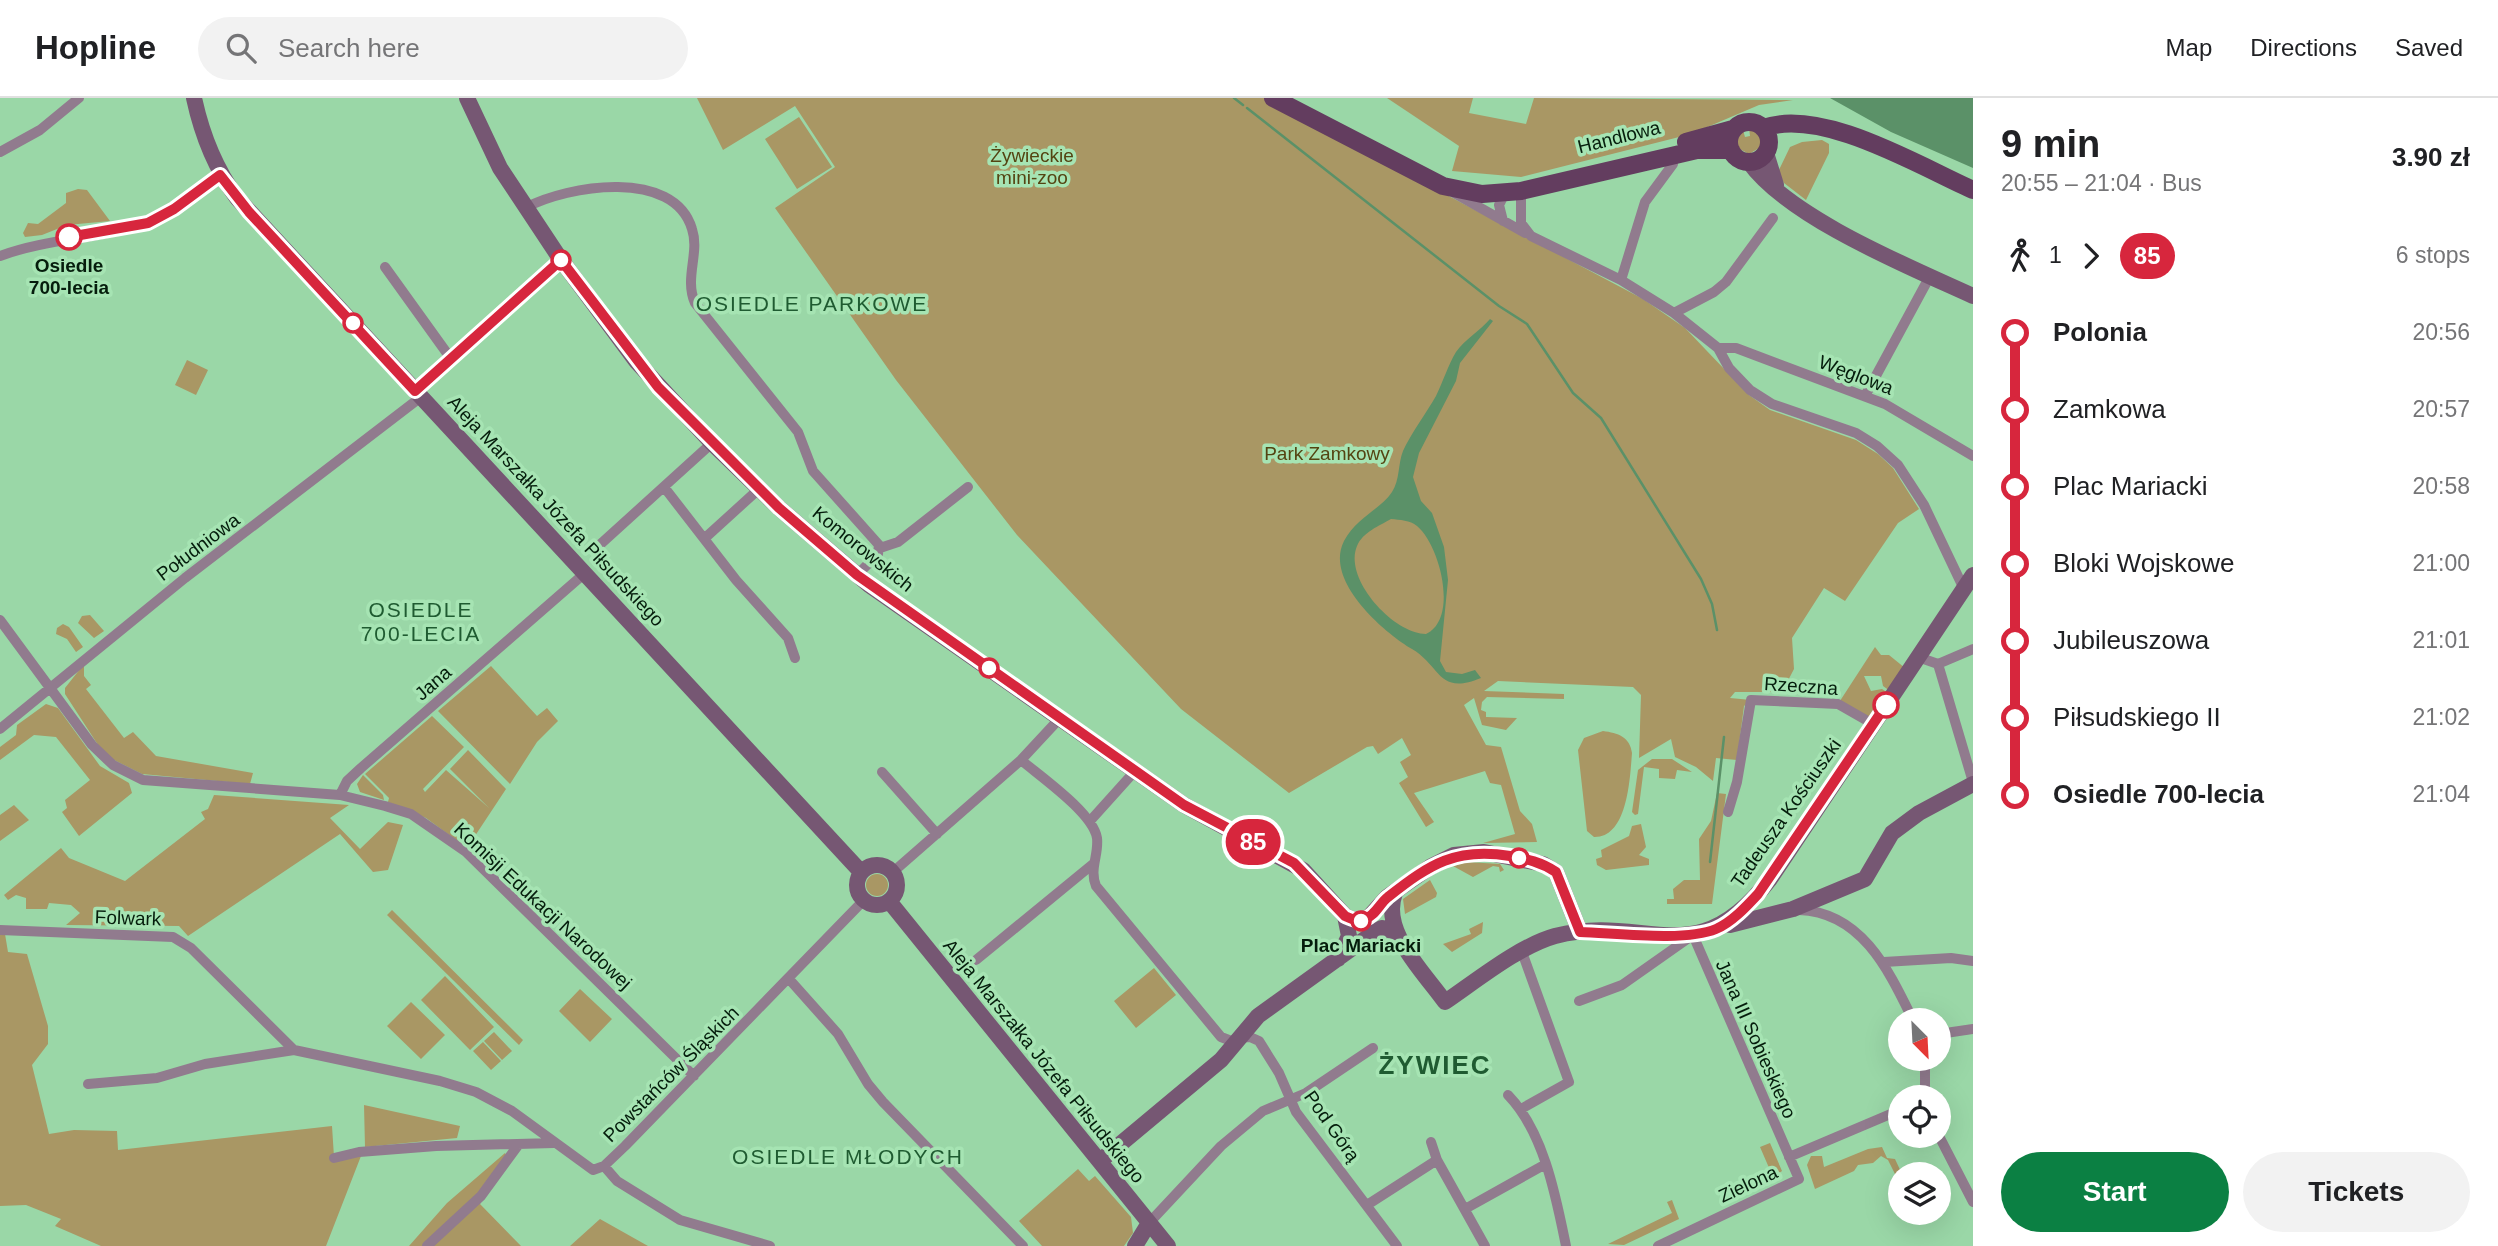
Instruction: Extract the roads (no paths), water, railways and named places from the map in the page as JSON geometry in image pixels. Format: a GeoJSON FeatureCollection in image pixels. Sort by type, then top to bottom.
{"type":"FeatureCollection","features":[{"type":"Feature","properties":{"kind":"main road"},"geometry":{"type":"LineString","coordinates":[[1273,98],[1443,186],[1482,194],[1513,189]]}},
{"type":"Feature","properties":{"kind":"main road"},"geometry":{"type":"LineString","coordinates":[[1297,98],[1448,176],[1513,189]]}},
{"type":"Feature","properties":{"kind":"main road"},"geometry":{"type":"LineString","coordinates":[[1766,141],[1751,122],[1734,129],[1729,139],[1731,150],[1738,159],[1749,162],[1766,141],[1804,125],[1844,132],[1973,190]]}},
{"type":"Feature","properties":{"kind":"main road","name":"Handlowa"},"geometry":{"type":"LineString","coordinates":[[1513,189],[1734,129]]}},
{"type":"Feature","properties":{"kind":"main road","name":"Handlowa"},"geometry":{"type":"LineString","coordinates":[[1513,189],[1697,149],[1731,150]]}},
{"type":"Feature","properties":{"kind":"street"},"geometry":{"type":"LineString","coordinates":[[0,152],[40,130],[79,98]]}},
{"type":"Feature","properties":{"kind":"street","name":"Aleja Marszałka Józefa Piłsudskiego"},"geometry":{"type":"LineString","coordinates":[[194,98],[204,136],[220,175],[261,225],[861,872]]}},
{"type":"Feature","properties":{"kind":"street","name":"Komorowskich"},"geometry":{"type":"LineString","coordinates":[[467,98],[500,168],[525,208],[636,361],[712,443],[760,488],[857,575],[1184,805],[1294,863],[1345,916]]}},
{"type":"Feature","properties":{"kind":"street"},"geometry":{"type":"LineString","coordinates":[[1766,141],[1768,167],[1779,191]]}},
{"type":"Feature","properties":{"kind":"street"},"geometry":{"type":"LineString","coordinates":[[1749,162],[1779,191],[1846,236],[1973,296]]}},
{"type":"Feature","properties":{"kind":"street"},"geometry":{"type":"LineString","coordinates":[[1620,280],[1645,202],[1673,164]]}},
{"type":"Feature","properties":{"kind":"street"},"geometry":{"type":"LineString","coordinates":[[0,256],[21,248],[148,223],[174,209],[220,175]]}},
{"type":"Feature","properties":{"kind":"street"},"geometry":{"type":"LineString","coordinates":[[1443,186],[1531,236],[1620,280],[1674,313],[1717,348],[1726,364],[1760,397],[1796,414],[1856,433],[1898,465],[1924,506],[1964,589]]}},
{"type":"Feature","properties":{"kind":"street"},"geometry":{"type":"LineString","coordinates":[[525,208],[556,194],[640,188],[653,190],[676,201],[691,225],[694,237],[690,282],[695,303],[798,432],[813,471],[872,534],[880,548]]}},
{"type":"Feature","properties":{"kind":"street"},"geometry":{"type":"LineString","coordinates":[[1503,221],[1499,205],[1513,189]]}},
{"type":"Feature","properties":{"kind":"street"},"geometry":{"type":"LineString","coordinates":[[1513,189],[1521,223],[1531,236]]}},
{"type":"Feature","properties":{"kind":"street"},"geometry":{"type":"LineString","coordinates":[[1674,313],[1714,292],[1726,282],[1773,218]]}},
{"type":"Feature","properties":{"kind":"street","name":"Południowa"},"geometry":{"type":"LineString","coordinates":[[0,729],[52,689],[149,606],[418,394],[446,361],[561,260]]}},
{"type":"Feature","properties":{"kind":"street"},"geometry":{"type":"LineString","coordinates":[[384,267],[445,349],[449,356],[446,361]]}},
{"type":"Feature","properties":{"kind":"street"},"geometry":{"type":"LineString","coordinates":[[1865,396],[1930,276]]}},
{"type":"Feature","properties":{"kind":"street","name":"Węglowa"},"geometry":{"type":"LineString","coordinates":[[1717,348],[1736,348],[1865,396],[1910,417],[1973,456]]}},
{"type":"Feature","properties":{"kind":"street"},"geometry":{"type":"LineString","coordinates":[[594,550],[712,443]]}},
{"type":"Feature","properties":{"kind":"street"},"geometry":{"type":"LineString","coordinates":[[857,575],[880,548],[898,542],[968,487]]}},
{"type":"Feature","properties":{"kind":"street"},"geometry":{"type":"LineString","coordinates":[[664,488],[789,638],[795,658]]}},
{"type":"Feature","properties":{"kind":"street"},"geometry":{"type":"LineString","coordinates":[[705,538],[760,488]]}},
{"type":"Feature","properties":{"kind":"street","name":"Jana"},"geometry":{"type":"LineString","coordinates":[[340,795],[347,781],[585,573]]}},
{"type":"Feature","properties":{"kind":"street","name":"Tadeusza Kościuszki"},"geometry":{"type":"LineString","coordinates":[[1396,932],[1445,1002],[1522,952],[1554,936],[1580,932],[1693,935],[1717,928],[1746,906],[1770,879],[1973,575]]}},
{"type":"Feature","properties":{"kind":"street","name":"Komisji Edukacji Narodowej"},"geometry":{"type":"LineString","coordinates":[[0,620],[103,757],[143,780],[340,795],[411,814],[466,852],[694,1076]]}},
{"type":"Feature","properties":{"kind":"street"},"geometry":{"type":"LineString","coordinates":[[1918,657],[1938,664],[1973,649]]}},
{"type":"Feature","properties":{"kind":"street"},"geometry":{"type":"LineString","coordinates":[[1717,928],[1789,910],[1835,894],[1867,877],[1885,841],[1903,824],[1973,783],[1938,664]]}},
{"type":"Feature","properties":{"kind":"street","name":"Rzeczna"},"geometry":{"type":"LineString","coordinates":[[1728,812],[1737,782],[1751,700],[1838,704],[1873,724]]}},
{"type":"Feature","properties":{"kind":"street"},"geometry":{"type":"LineString","coordinates":[[893,872],[1021,760],[1061,717]]}},
{"type":"Feature","properties":{"kind":"street"},"geometry":{"type":"LineString","coordinates":[[1021,760],[1090,821],[1097,843],[1093,880],[1221,1037],[1236,1040]]}},
{"type":"Feature","properties":{"kind":"street"},"geometry":{"type":"LineString","coordinates":[[1090,821],[1135,771]]}},
{"type":"Feature","properties":{"kind":"street"},"geometry":{"type":"LineString","coordinates":[[882,772],[937,834]]}},
{"type":"Feature","properties":{"kind":"street"},"geometry":{"type":"LineString","coordinates":[[1345,916],[1354,920],[1368,918],[1422,872],[1465,852],[1484,852],[1526,859],[1556,872],[1580,932]]}},
{"type":"Feature","properties":{"kind":"street"},"geometry":{"type":"LineString","coordinates":[[976,960],[1093,864]]}},
{"type":"Feature","properties":{"kind":"street"},"geometry":{"type":"LineString","coordinates":[[873,865],[887,867],[893,872],[896,891],[888,901],[876,905],[864,900],[857,887],[861,872],[873,865]]}},
{"type":"Feature","properties":{"kind":"street"},"geometry":{"type":"LineString","coordinates":[[1770,879],[1766,890],[1772,905],[1789,910],[1814,910],[1836,919],[1871,946],[1884,962],[1907,1008]]}},
{"type":"Feature","properties":{"kind":"street"},"geometry":{"type":"LineString","coordinates":[[1395,893],[1390,910],[1396,932]]}},
{"type":"Feature","properties":{"kind":"street"},"geometry":{"type":"LineString","coordinates":[[1835,894],[1830,904],[1836,919]]}},
{"type":"Feature","properties":{"kind":"street","name":"Powstańców Śląskich"},"geometry":{"type":"LineString","coordinates":[[770,1246],[680,1220],[617,1181],[604,1166],[864,900]]}},
{"type":"Feature","properties":{"kind":"street","name":"Aleja Marszałka Józefa Piłsudskiego"},"geometry":{"type":"LineString","coordinates":[[888,901],[1168,1246]]}},
{"type":"Feature","properties":{"kind":"street"},"geometry":{"type":"LineString","coordinates":[[1338,959],[1349,936],[1345,916]]}},
{"type":"Feature","properties":{"kind":"street"},"geometry":{"type":"LineString","coordinates":[[1100,1161],[1221,1060],[1258,1016],[1376,931],[1382,928],[1396,932]]}},
{"type":"Feature","properties":{"kind":"street","name":"Folwark"},"geometry":{"type":"LineString","coordinates":[[0,930],[173,937],[191,948],[295,1050]]}},
{"type":"Feature","properties":{"kind":"street"},"geometry":{"type":"LineString","coordinates":[[1579,1001],[1622,985],[1693,935]]}},
{"type":"Feature","properties":{"kind":"street","name":"Jana III Sobieskiego"},"geometry":{"type":"LineString","coordinates":[[1693,935],[1701,959],[1789,1157]]}},
{"type":"Feature","properties":{"kind":"street"},"geometry":{"type":"LineString","coordinates":[[1521,1109],[1569,1082],[1522,952]]}},
{"type":"Feature","properties":{"kind":"street"},"geometry":{"type":"LineString","coordinates":[[1884,962],[1951,958],[1973,961]]}},
{"type":"Feature","properties":{"kind":"street"},"geometry":{"type":"LineString","coordinates":[[789,979],[838,1034],[883,1102],[1023,1246]]}},
{"type":"Feature","properties":{"kind":"street"},"geometry":{"type":"LineString","coordinates":[[1951,1032],[1973,1029]]}},
{"type":"Feature","properties":{"kind":"street","name":"Pod Górą"},"geometry":{"type":"LineString","coordinates":[[1236,1040],[1250,1037],[1259,1041],[1296,1112],[1367,1205],[1391,1244]]}},
{"type":"Feature","properties":{"kind":"street"},"geometry":{"type":"LineString","coordinates":[[1135,1246],[1149,1223],[1237,1131],[1272,1105],[1306,1093],[1373,1048]]}},
{"type":"Feature","properties":{"kind":"street"},"geometry":{"type":"LineString","coordinates":[[88,1084],[157,1078],[205,1064],[295,1050],[440,1081],[476,1092],[512,1111],[587,1168],[593,1170],[604,1166]]}},
{"type":"Feature","properties":{"kind":"street"},"geometry":{"type":"LineString","coordinates":[[1508,1095],[1521,1109],[1544,1165],[1566,1246]]}},
{"type":"Feature","properties":{"kind":"street","name":"Zielona"},"geometry":{"type":"LineString","coordinates":[[1658,1246],[1798,1179],[1789,1157],[1888,1115]]}},
{"type":"Feature","properties":{"kind":"street"},"geometry":{"type":"LineString","coordinates":[[1431,1142],[1437,1160],[1485,1246]]}},
{"type":"Feature","properties":{"kind":"street"},"geometry":{"type":"LineString","coordinates":[[334,1158],[377,1150],[486,1143],[554,1143]]}},
{"type":"Feature","properties":{"kind":"street"},"geometry":{"type":"LineString","coordinates":[[427,1246],[481,1196],[519,1144]]}},
{"type":"Feature","properties":{"kind":"street"},"geometry":{"type":"LineString","coordinates":[[1944,1148],[1973,1202]]}},
{"type":"Feature","properties":{"kind":"street"},"geometry":{"type":"LineString","coordinates":[[1367,1205],[1437,1160]]}},
{"type":"Feature","properties":{"kind":"street"},"geometry":{"type":"LineString","coordinates":[[1465,1209],[1544,1165]]}},
{"type":"Feature","properties":{"kind":"waterway"},"geometry":{"type":"LineString","coordinates":[[1234,98],[1243,105]]}},
{"type":"Feature","properties":{"kind":"waterway"},"geometry":{"type":"LineString","coordinates":[[1247,108],[1499,306],[1527,324],[1573,393],[1601,418],[1701,579],[1712,604],[1717,630]]}},
{"type":"Feature","properties":{"kind":"waterway"},"geometry":{"type":"LineString","coordinates":[[1710,862],[1724,737]]}},
{"type":"Feature","properties":{"kind":"place","name":"Osiedle 700-lecia"},"geometry":{"type":"Point","coordinates":[69,237]}},
{"type":"Feature","properties":{"kind":"place","name":"Plac Mariacki"},"geometry":{"type":"Point","coordinates":[1361,921]}},
{"type":"Feature","properties":{"kind":"district","name":"OSIEDLE PARKOWE"},"geometry":{"type":"Point","coordinates":[812,303]}},
{"type":"Feature","properties":{"kind":"district","name":"OSIEDLE 700-LECIA"},"geometry":{"type":"Point","coordinates":[421,621]}},
{"type":"Feature","properties":{"kind":"district","name":"ŻYWIEC"},"geometry":{"type":"Point","coordinates":[1435,1065]}},
{"type":"Feature","properties":{"kind":"district","name":"OSIEDLE MŁODYCH"},"geometry":{"type":"Point","coordinates":[848,1156]}},
{"type":"Feature","properties":{"kind":"park label","name":"Żywieckie mini-zoo"},"geometry":{"type":"Point","coordinates":[1032,166]}},
{"type":"Feature","properties":{"kind":"park label","name":"Park Zamkowy"},"geometry":{"type":"Point","coordinates":[1327,453]}}]}
